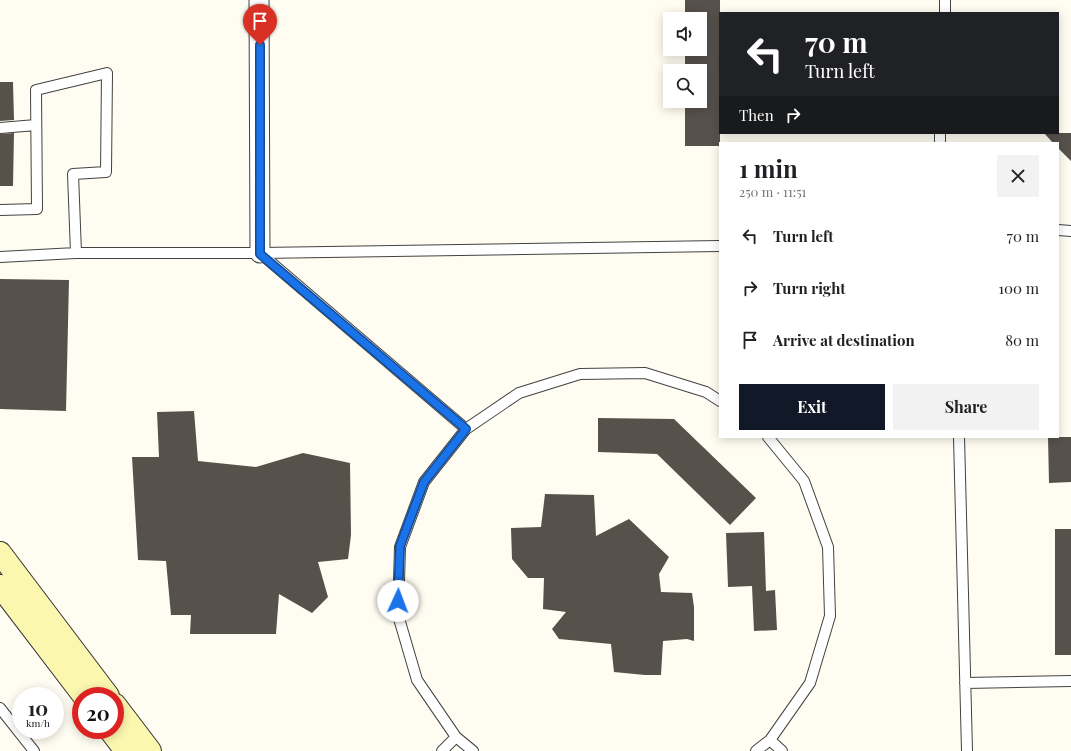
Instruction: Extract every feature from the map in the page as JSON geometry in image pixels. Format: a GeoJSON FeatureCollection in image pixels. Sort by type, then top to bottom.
{"type":"FeatureCollection","features":[{"type":"Feature","properties":{"kind":"main road"},"geometry":{"type":"LineString","coordinates":[[0,553],[101,687]]}},
{"type":"Feature","properties":{"kind":"main road"},"geometry":{"type":"LineString","coordinates":[[0,586],[77,687]]}},
{"type":"Feature","properties":{"kind":"main road"},"geometry":{"type":"LineString","coordinates":[[124,717],[150,751]]}},
{"type":"Feature","properties":{"kind":"main road"},"geometry":{"type":"LineString","coordinates":[[117,739],[126,751]]}},
{"type":"Feature","properties":{"kind":"street"},"geometry":{"type":"LineString","coordinates":[[259,0],[260,254]]}},
{"type":"Feature","properties":{"kind":"lane"},"geometry":{"type":"LineString","coordinates":[[945,0],[945,12]]}},
{"type":"Feature","properties":{"kind":"lane"},"geometry":{"type":"LineString","coordinates":[[0,210],[37,209],[36,90],[107,73],[106,172],[73,174],[76,253]]}},
{"type":"Feature","properties":{"kind":"lane"},"geometry":{"type":"LineString","coordinates":[[0,128],[36,125]]}},
{"type":"Feature","properties":{"kind":"lane"},"geometry":{"type":"LineString","coordinates":[[1059,230],[1071,230]]}},
{"type":"Feature","properties":{"kind":"lane"},"geometry":{"type":"LineString","coordinates":[[0,257],[76,253],[260,254],[719,246]]}},
{"type":"Feature","properties":{"kind":"lane"},"geometry":{"type":"LineString","coordinates":[[260,254],[466,429]]}},
{"type":"Feature","properties":{"kind":"lane"},"geometry":{"type":"LineString","coordinates":[[473,751],[456,737],[417,680],[398,615],[400,546],[424,482],[466,429],[519,393],[580,374],[645,373],[706,392],[719,400]]}},
{"type":"Feature","properties":{"kind":"lane"},"geometry":{"type":"LineString","coordinates":[[756,751],[770,740],[810,683],[830,616],[828,546],[804,481],[769,438]]}},
{"type":"Feature","properties":{"kind":"lane"},"geometry":{"type":"LineString","coordinates":[[959,438],[967,751]]}},
{"type":"Feature","properties":{"kind":"lane"},"geometry":{"type":"LineString","coordinates":[[965,683],[1071,681]]}},
{"type":"Feature","properties":{"kind":"lane"},"geometry":{"type":"LineString","coordinates":[[0,708],[34,751]]}},
{"type":"Feature","properties":{"kind":"lane"},"geometry":{"type":"LineString","coordinates":[[442,751],[456,737]]}},
{"type":"Feature","properties":{"kind":"lane"},"geometry":{"type":"LineString","coordinates":[[770,740],[782,751]]}},
{"type":"Feature","properties":{"kind":"building"},"geometry":{"type":"Polygon","coordinates":[[[685,0],[720,0],[719,146],[685,146],[685,108],[707,108],[707,64],[685,64],[685,56],[707,56],[707,12],[685,12],[685,0]]]}},
{"type":"Feature","properties":{"kind":"building"},"geometry":{"type":"Polygon","coordinates":[[[0,82],[13,82],[14,120],[0,121],[0,82]]]}},
{"type":"Feature","properties":{"kind":"building"},"geometry":{"type":"Polygon","coordinates":[[[14,133],[13,186],[0,186],[0,134],[14,133]]]}},
{"type":"Feature","properties":{"kind":"building"},"geometry":{"type":"Polygon","coordinates":[[[1071,133],[1071,161],[1059,149],[1059,142],[1052,142],[1045,134],[1071,133]]]}},
{"type":"Feature","properties":{"kind":"building"},"geometry":{"type":"Polygon","coordinates":[[[0,279],[69,280],[66,411],[0,409],[0,279]]]}},
{"type":"Feature","properties":{"kind":"building"},"geometry":{"type":"Polygon","coordinates":[[[194,411],[198,461],[256,467],[303,453],[350,463],[351,535],[348,559],[318,562],[328,597],[312,613],[279,594],[276,634],[190,634],[191,615],[171,615],[166,561],[138,560],[132,457],[159,457],[157,412],[194,411]]]}},
{"type":"Feature","properties":{"kind":"building"},"geometry":{"type":"Polygon","coordinates":[[[598,418],[674,419],[756,498],[730,525],[657,454],[598,452],[598,418]]]}},
{"type":"Feature","properties":{"kind":"building"},"geometry":{"type":"Polygon","coordinates":[[[1071,437],[1071,482],[1049,483],[1048,438],[1071,437]]]}},
{"type":"Feature","properties":{"kind":"building"},"geometry":{"type":"Polygon","coordinates":[[[545,494],[594,495],[596,536],[629,519],[669,557],[659,574],[661,592],[692,593],[694,607],[694,641],[687,639],[663,641],[661,675],[614,672],[611,644],[559,639],[552,629],[566,612],[543,609],[544,578],[528,578],[512,559],[511,528],[541,527],[545,494]]]}},
{"type":"Feature","properties":{"kind":"building"},"geometry":{"type":"Polygon","coordinates":[[[1055,529],[1071,529],[1071,655],[1055,655],[1055,529]]]}},
{"type":"Feature","properties":{"kind":"building"},"geometry":{"type":"Polygon","coordinates":[[[764,532],[766,591],[775,590],[777,630],[754,631],[752,586],[728,587],[726,533],[764,532]]]}},
{"type":"Feature","properties":{"kind":"route"},"geometry":{"type":"LineString","coordinates":[[260,45],[260,254],[466,429],[424,482],[400,546],[398,601]]}}]}
